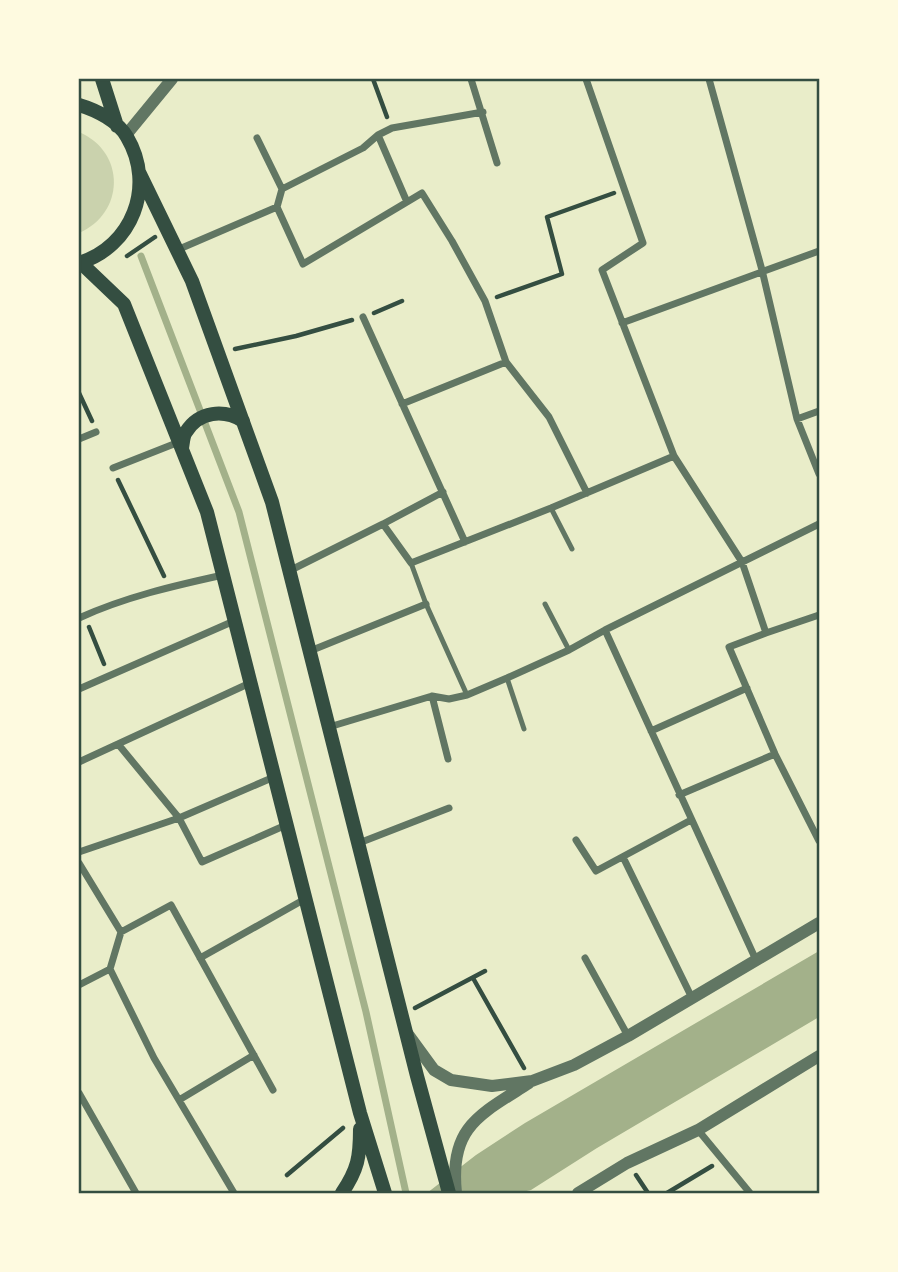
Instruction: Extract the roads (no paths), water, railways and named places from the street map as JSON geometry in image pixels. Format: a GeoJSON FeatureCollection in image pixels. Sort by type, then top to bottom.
{"type":"FeatureCollection","features":[{"type":"Feature","properties":{"kind":"main road"},"geometry":{"type":"LineString","coordinates":[[102,79],[139,172],[192,281],[271,502],[449,1193]]}},
{"type":"Feature","properties":{"kind":"main road"},"geometry":{"type":"LineString","coordinates":[[79,105],[94,110],[122,131]]}},
{"type":"Feature","properties":{"kind":"main road"},"geometry":{"type":"LineString","coordinates":[[139,172],[139,195],[133,218],[120,238],[102,253],[80,263],[124,304],[206,512],[360,1113],[385,1193]]}},
{"type":"Feature","properties":{"kind":"main road"},"geometry":{"type":"LineString","coordinates":[[180,445],[185,433],[195,422],[208,415],[222,412],[243,421]]}},
{"type":"Feature","properties":{"kind":"main road"},"geometry":{"type":"LineString","coordinates":[[342,1193],[360,1157],[360,1113]]}},
{"type":"Feature","properties":{"kind":"street"},"geometry":{"type":"LineString","coordinates":[[122,131],[172,79]]}},
{"type":"Feature","properties":{"kind":"street"},"geometry":{"type":"LineString","coordinates":[[471,79],[497,163]]}},
{"type":"Feature","properties":{"kind":"street"},"geometry":{"type":"LineString","coordinates":[[586,79],[643,243],[602,270],[674,456],[742,562],[766,633]]}},
{"type":"Feature","properties":{"kind":"street"},"geometry":{"type":"LineString","coordinates":[[709,79],[762,271],[797,419],[819,474]]}},
{"type":"Feature","properties":{"kind":"street"},"geometry":{"type":"LineString","coordinates":[[282,188],[363,148],[378,135],[392,128],[483,112]]}},
{"type":"Feature","properties":{"kind":"street"},"geometry":{"type":"LineString","coordinates":[[378,135],[407,202]]}},
{"type":"Feature","properties":{"kind":"street"},"geometry":{"type":"LineString","coordinates":[[257,138],[282,188],[277,207],[303,264],[422,193],[485,301],[506,362],[549,417],[587,493]]}},
{"type":"Feature","properties":{"kind":"street"},"geometry":{"type":"LineString","coordinates":[[177,250],[277,207]]}},
{"type":"Feature","properties":{"kind":"street"},"geometry":{"type":"LineString","coordinates":[[622,323],[819,251]]}},
{"type":"Feature","properties":{"kind":"street"},"geometry":{"type":"LineString","coordinates":[[363,317],[465,542]]}},
{"type":"Feature","properties":{"kind":"street"},"geometry":{"type":"LineString","coordinates":[[402,404],[506,362]]}},
{"type":"Feature","properties":{"kind":"street"},"geometry":{"type":"LineString","coordinates":[[797,419],[819,411]]}},
{"type":"Feature","properties":{"kind":"street"},"geometry":{"type":"LineString","coordinates":[[79,439],[96,432]]}},
{"type":"Feature","properties":{"kind":"street"},"geometry":{"type":"LineString","coordinates":[[113,468],[180,445]]}},
{"type":"Feature","properties":{"kind":"street"},"geometry":{"type":"LineString","coordinates":[[383,524],[411,563],[674,456]]}},
{"type":"Feature","properties":{"kind":"street"},"geometry":{"type":"LineString","coordinates":[[289,571],[443,492]]}},
{"type":"Feature","properties":{"kind":"street"},"geometry":{"type":"LineString","coordinates":[[328,727],[432,696],[449,699],[467,695],[569,650],[819,524]]}},
{"type":"Feature","properties":{"kind":"street"},"geometry":{"type":"LineString","coordinates":[[82,617],[114,603],[169,586],[223,575]]}},
{"type":"Feature","properties":{"kind":"street"},"geometry":{"type":"LineString","coordinates":[[310,651],[426,604]]}},
{"type":"Feature","properties":{"kind":"street"},"geometry":{"type":"LineString","coordinates":[[819,616],[729,647],[775,754],[819,841]]}},
{"type":"Feature","properties":{"kind":"street"},"geometry":{"type":"LineString","coordinates":[[79,689],[234,621]]}},
{"type":"Feature","properties":{"kind":"street"},"geometry":{"type":"LineString","coordinates":[[605,630],[756,960]]}},
{"type":"Feature","properties":{"kind":"street"},"geometry":{"type":"LineString","coordinates":[[79,762],[250,683]]}},
{"type":"Feature","properties":{"kind":"street"},"geometry":{"type":"LineString","coordinates":[[651,731],[747,688]]}},
{"type":"Feature","properties":{"kind":"street"},"geometry":{"type":"LineString","coordinates":[[432,696],[448,758]]}},
{"type":"Feature","properties":{"kind":"street"},"geometry":{"type":"LineString","coordinates":[[118,744],[179,818],[202,862],[286,825]]}},
{"type":"Feature","properties":{"kind":"street"},"geometry":{"type":"LineString","coordinates":[[680,795],[775,754]]}},
{"type":"Feature","properties":{"kind":"street"},"geometry":{"type":"LineString","coordinates":[[79,852],[179,818],[274,777]]}},
{"type":"Feature","properties":{"kind":"street"},"geometry":{"type":"LineString","coordinates":[[358,843],[449,808]]}},
{"type":"Feature","properties":{"kind":"street"},"geometry":{"type":"LineString","coordinates":[[576,839],[596,872],[691,820]]}},
{"type":"Feature","properties":{"kind":"street"},"geometry":{"type":"LineString","coordinates":[[623,857],[692,998]]}},
{"type":"Feature","properties":{"kind":"street"},"geometry":{"type":"LineString","coordinates":[[79,863],[121,932]]}},
{"type":"Feature","properties":{"kind":"street"},"geometry":{"type":"LineString","coordinates":[[200,958],[305,899]]}},
{"type":"Feature","properties":{"kind":"street"},"geometry":{"type":"LineString","coordinates":[[234,1193],[154,1058],[110,969],[121,932],[171,905],[274,1090]]}},
{"type":"Feature","properties":{"kind":"street"},"geometry":{"type":"LineString","coordinates":[[456,1193],[455,1152],[469,1125],[498,1102],[532,1081],[574,1065],[628,1036],[819,923]]}},
{"type":"Feature","properties":{"kind":"street"},"geometry":{"type":"LineString","coordinates":[[585,958],[628,1036]]}},
{"type":"Feature","properties":{"kind":"street"},"geometry":{"type":"LineString","coordinates":[[79,985],[110,969]]}},
{"type":"Feature","properties":{"kind":"street"},"geometry":{"type":"LineString","coordinates":[[406,1031],[434,1070],[451,1080],[492,1086],[532,1081]]}},
{"type":"Feature","properties":{"kind":"street"},"geometry":{"type":"LineString","coordinates":[[179,1100],[254,1055]]}},
{"type":"Feature","properties":{"kind":"street"},"geometry":{"type":"LineString","coordinates":[[578,1193],[627,1163],[698,1130],[819,1056]]}},
{"type":"Feature","properties":{"kind":"street"},"geometry":{"type":"LineString","coordinates":[[79,1093],[135,1193]]}},
{"type":"Feature","properties":{"kind":"street"},"geometry":{"type":"LineString","coordinates":[[698,1130],[750,1193]]}},
{"type":"Feature","properties":{"kind":"lane"},"geometry":{"type":"LineString","coordinates":[[551,508],[572,549]]}},
{"type":"Feature","properties":{"kind":"lane"},"geometry":{"type":"LineString","coordinates":[[411,563],[426,604],[467,695]]}},
{"type":"Feature","properties":{"kind":"lane"},"geometry":{"type":"LineString","coordinates":[[545,604],[569,650]]}},
{"type":"Feature","properties":{"kind":"lane"},"geometry":{"type":"LineString","coordinates":[[507,678],[524,729]]}},
{"type":"Feature","properties":{"kind":"waterway"},"geometry":{"type":"LineString","coordinates":[[141,256],[239,512],[366,1012],[406,1193]]}}]}
